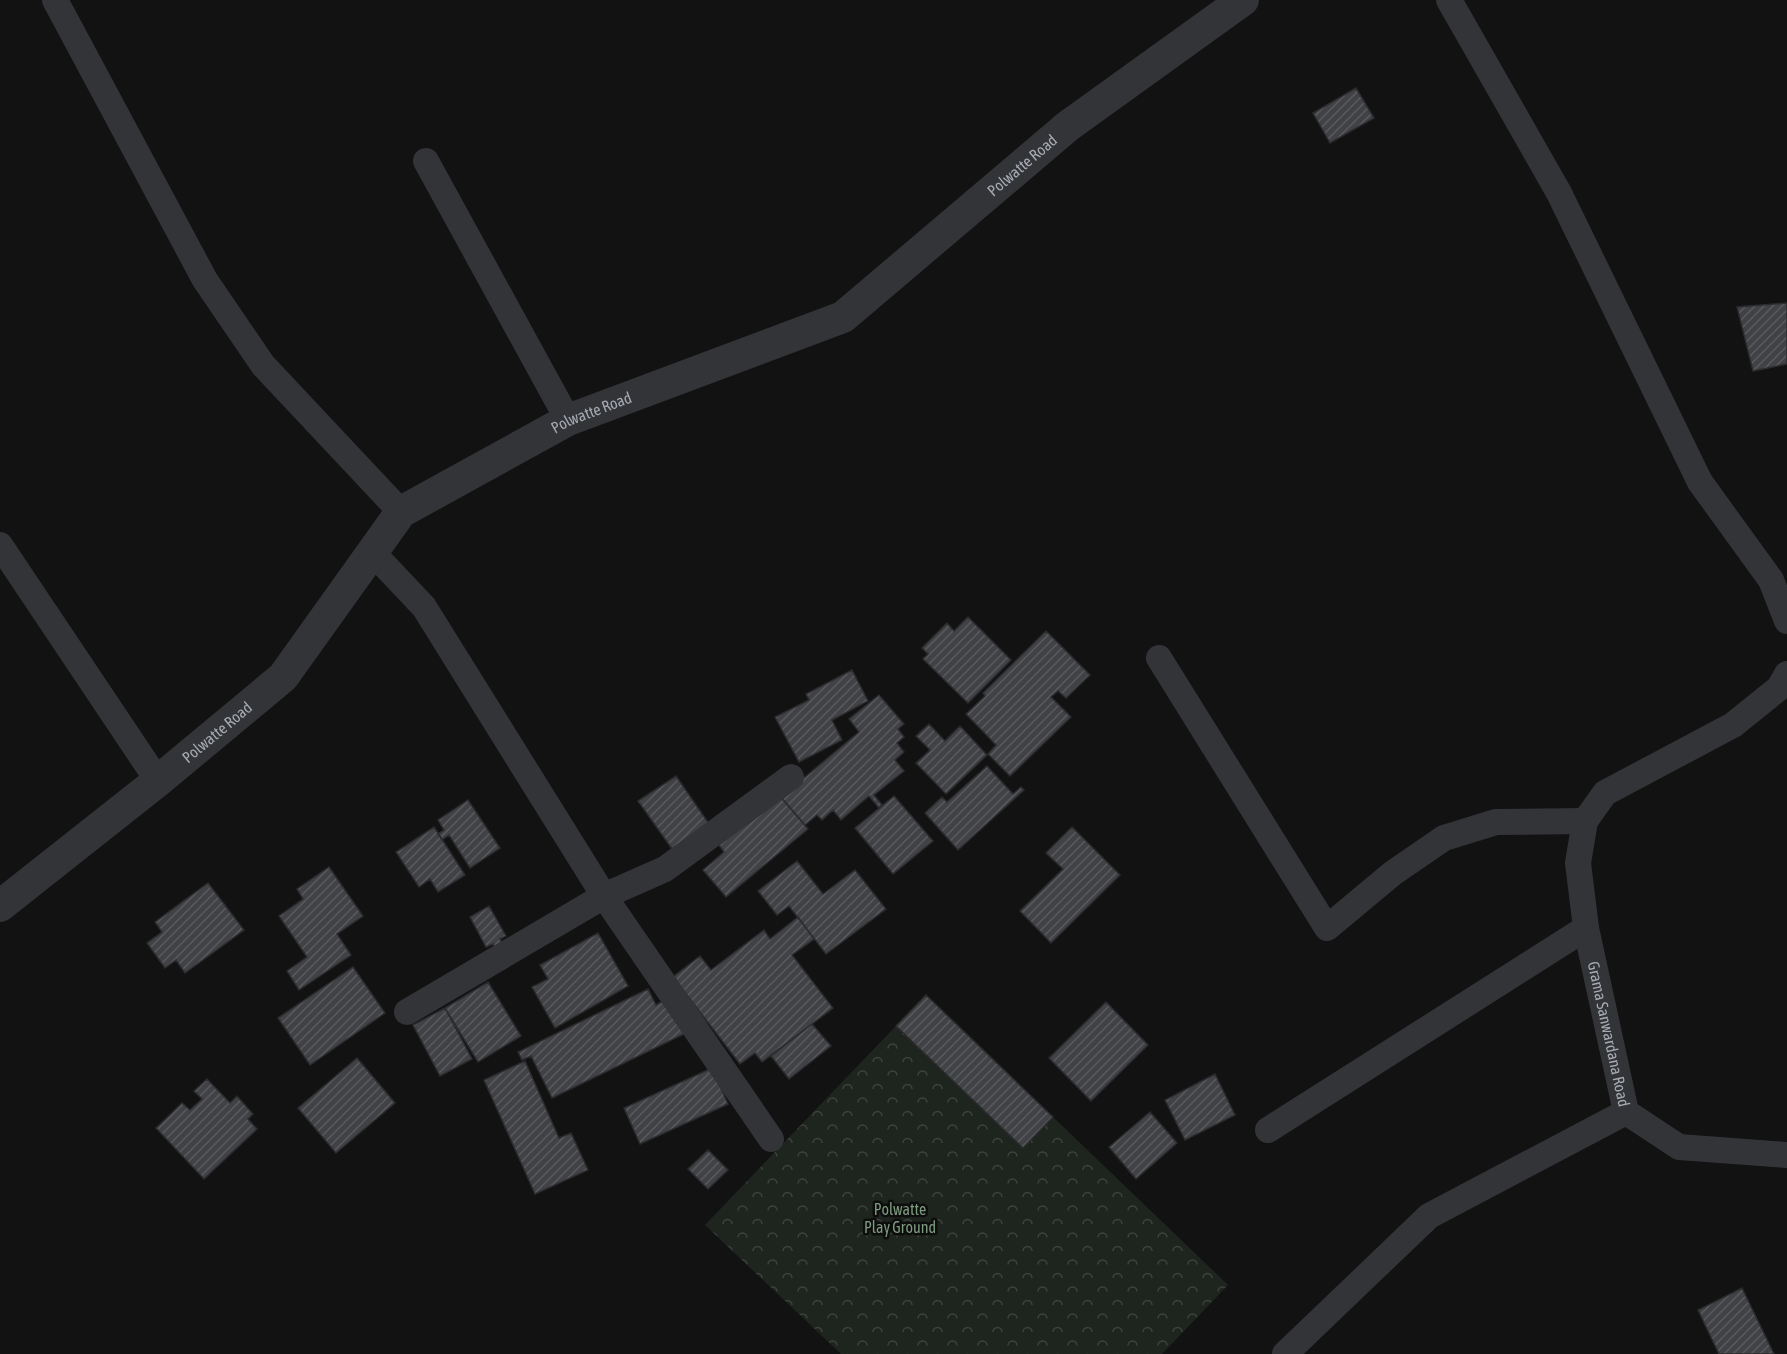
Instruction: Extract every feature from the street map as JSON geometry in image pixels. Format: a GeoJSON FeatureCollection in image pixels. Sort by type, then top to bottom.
{"type":"FeatureCollection","features":[{"type":"Feature","properties":{"kind":"street"},"geometry":{"type":"LineString","coordinates":[[55,0],[205,280],[263,365],[401,512]]}},
{"type":"Feature","properties":{"kind":"street","name":"Polwatte Road"},"geometry":{"type":"LineString","coordinates":[[0,906],[158,781],[283,677],[401,512],[568,420],[843,317],[1068,126],[1243,0]]}},
{"type":"Feature","properties":{"kind":"street"},"geometry":{"type":"LineString","coordinates":[[1449,0],[1559,193],[1700,482],[1771,580],[1787,621]]}},
{"type":"Feature","properties":{"kind":"street"},"geometry":{"type":"LineString","coordinates":[[426,161],[568,420]]}},
{"type":"Feature","properties":{"kind":"street"},"geometry":{"type":"LineString","coordinates":[[0,545],[158,781]]}},
{"type":"Feature","properties":{"kind":"street"},"geometry":{"type":"LineString","coordinates":[[373,553],[423,607],[604,896],[771,1139]]}},
{"type":"Feature","properties":{"kind":"street"},"geometry":{"type":"LineString","coordinates":[[1159,658],[1327,928],[1393,873],[1444,838],[1496,822],[1585,821],[1605,793],[1733,725],[1779,688],[1787,674]]}},
{"type":"Feature","properties":{"kind":"street"},"geometry":{"type":"LineString","coordinates":[[407,1012],[604,896],[664,869],[791,777]]}},
{"type":"Feature","properties":{"kind":"street","name":"Grama Sanwardana Road"},"geometry":{"type":"LineString","coordinates":[[1585,821],[1578,863],[1586,928],[1626,1112],[1679,1147],[1787,1155]]}},
{"type":"Feature","properties":{"kind":"street"},"geometry":{"type":"LineString","coordinates":[[1268,1130],[1586,928]]}},
{"type":"Feature","properties":{"kind":"street"},"geometry":{"type":"LineString","coordinates":[[1285,1354],[1429,1216],[1626,1112]]}},
{"type":"Feature","properties":{"kind":"green space","name":"Polwatte Play Ground"},"geometry":{"type":"Polygon","coordinates":[[[896,1026],[1023,1148],[1053,1117],[1228,1285],[1162,1354],[841,1354],[705,1225],[896,1026]]]}},
{"type":"Feature","properties":{"kind":"building"},"geometry":{"type":"Polygon","coordinates":[[[1356,88],[1374,118],[1330,143],[1313,113],[1356,88]]]}},
{"type":"Feature","properties":{"kind":"building"},"geometry":{"type":"Polygon","coordinates":[[[1787,303],[1787,364],[1753,371],[1737,307],[1787,303]]]}},
{"type":"Feature","properties":{"kind":"building"},"geometry":{"type":"Polygon","coordinates":[[[968,617],[1011,660],[968,703],[923,659],[928,654],[922,648],[947,623],[954,631],[968,617]]]}},
{"type":"Feature","properties":{"kind":"building"},"geometry":{"type":"Polygon","coordinates":[[[1046,631],[1090,675],[1066,698],[1058,691],[1051,697],[1071,717],[1010,776],[988,754],[996,745],[966,714],[985,696],[983,693],[1046,631]]]}},
{"type":"Feature","properties":{"kind":"building"},"geometry":{"type":"Polygon","coordinates":[[[852,670],[868,701],[832,720],[842,740],[799,762],[775,717],[809,700],[806,694],[852,670]]]}},
{"type":"Feature","properties":{"kind":"building"},"geometry":{"type":"Polygon","coordinates":[[[879,695],[904,724],[898,729],[904,737],[897,743],[904,752],[895,760],[904,771],[874,795],[882,805],[879,808],[869,796],[841,820],[833,810],[822,820],[817,815],[805,825],[781,797],[859,732],[849,719],[879,695]]]}},
{"type":"Feature","properties":{"kind":"building"},"geometry":{"type":"Polygon","coordinates":[[[929,724],[945,741],[960,726],[987,755],[946,794],[916,763],[930,750],[916,736],[929,724]]]}},
{"type":"Feature","properties":{"kind":"building"},"geometry":{"type":"Polygon","coordinates":[[[987,766],[1013,794],[1021,787],[1024,790],[958,850],[925,813],[942,797],[947,802],[987,766]]]}},
{"type":"Feature","properties":{"kind":"building"},"geometry":{"type":"Polygon","coordinates":[[[676,776],[714,831],[677,856],[638,801],[676,776]]]}},
{"type":"Feature","properties":{"kind":"building"},"geometry":{"type":"Polygon","coordinates":[[[779,795],[808,829],[726,897],[703,870],[724,852],[719,845],[779,795]]]}},
{"type":"Feature","properties":{"kind":"building"},"geometry":{"type":"Polygon","coordinates":[[[894,796],[933,841],[893,874],[855,828],[894,796]]]}},
{"type":"Feature","properties":{"kind":"building"},"geometry":{"type":"Polygon","coordinates":[[[468,800],[500,848],[470,868],[449,835],[442,840],[438,834],[444,830],[438,820],[468,800]]]}},
{"type":"Feature","properties":{"kind":"building"},"geometry":{"type":"Polygon","coordinates":[[[434,827],[465,875],[438,892],[430,879],[419,887],[396,852],[434,827]]]}},
{"type":"Feature","properties":{"kind":"building"},"geometry":{"type":"Polygon","coordinates":[[[1072,827],[1120,875],[1051,943],[1020,911],[1063,869],[1046,853],[1072,827]]]}},
{"type":"Feature","properties":{"kind":"building"},"geometry":{"type":"Polygon","coordinates":[[[797,861],[823,894],[855,870],[886,909],[826,954],[789,906],[777,915],[758,891],[797,861]]]}},
{"type":"Feature","properties":{"kind":"building"},"geometry":{"type":"Polygon","coordinates":[[[329,867],[363,916],[337,934],[351,955],[299,990],[287,971],[307,957],[279,916],[303,899],[297,889],[329,867]]]}},
{"type":"Feature","properties":{"kind":"building"},"geometry":{"type":"Polygon","coordinates":[[[208,883],[244,930],[185,973],[176,960],[165,968],[147,943],[162,932],[155,922],[208,883]]]}},
{"type":"Feature","properties":{"kind":"building"},"geometry":{"type":"Polygon","coordinates":[[[489,906],[506,936],[500,939],[504,946],[496,950],[493,944],[486,947],[470,917],[489,906]]]}},
{"type":"Feature","properties":{"kind":"building"},"geometry":{"type":"Polygon","coordinates":[[[798,917],[814,939],[792,955],[833,1008],[762,1062],[755,1053],[740,1064],[673,977],[700,956],[711,970],[764,930],[770,939],[798,917]]]}},
{"type":"Feature","properties":{"kind":"building"},"geometry":{"type":"Polygon","coordinates":[[[598,933],[628,986],[555,1028],[532,987],[548,979],[540,965],[598,933]]]}},
{"type":"Feature","properties":{"kind":"building"},"geometry":{"type":"Polygon","coordinates":[[[353,967],[385,1013],[310,1065],[278,1018],[353,967]]]}},
{"type":"Feature","properties":{"kind":"building"},"geometry":{"type":"Polygon","coordinates":[[[488,982],[521,1036],[478,1062],[445,1008],[488,982]]]}},
{"type":"Feature","properties":{"kind":"building"},"geometry":{"type":"Polygon","coordinates":[[[648,989],[656,1005],[667,999],[684,1034],[552,1098],[531,1056],[522,1060],[518,1052],[648,989]]]}},
{"type":"Feature","properties":{"kind":"building"},"geometry":{"type":"Polygon","coordinates":[[[926,995],[1053,1117],[1023,1148],[896,1026],[926,995]]]}},
{"type":"Feature","properties":{"kind":"building"},"geometry":{"type":"Polygon","coordinates":[[[1106,1002],[1148,1045],[1091,1101],[1049,1058],[1106,1002]]]}},
{"type":"Feature","properties":{"kind":"building"},"geometry":{"type":"Polygon","coordinates":[[[445,1008],[472,1059],[440,1076],[413,1025],[445,1008]]]}},
{"type":"Feature","properties":{"kind":"building"},"geometry":{"type":"Polygon","coordinates":[[[812,1024],[831,1046],[789,1079],[771,1056],[812,1024]]]}},
{"type":"Feature","properties":{"kind":"building"},"geometry":{"type":"Polygon","coordinates":[[[357,1058],[395,1103],[336,1153],[298,1108],[357,1058]]]}},
{"type":"Feature","properties":{"kind":"building"},"geometry":{"type":"Polygon","coordinates":[[[525,1061],[559,1138],[571,1133],[588,1170],[535,1194],[484,1080],[525,1061]]]}},
{"type":"Feature","properties":{"kind":"building"},"geometry":{"type":"Polygon","coordinates":[[[712,1068],[728,1104],[640,1144],[624,1108],[712,1068]]]}},
{"type":"Feature","properties":{"kind":"building"},"geometry":{"type":"Polygon","coordinates":[[[1215,1074],[1235,1115],[1185,1140],[1165,1100],[1215,1074]]]}},
{"type":"Feature","properties":{"kind":"building"},"geometry":{"type":"Polygon","coordinates":[[[207,1079],[230,1103],[237,1096],[253,1114],[248,1119],[257,1129],[204,1179],[156,1128],[182,1103],[190,1110],[202,1099],[194,1091],[207,1079]]]}},
{"type":"Feature","properties":{"kind":"building"},"geometry":{"type":"Polygon","coordinates":[[[1150,1112],[1177,1143],[1136,1179],[1109,1147],[1150,1112]]]}},
{"type":"Feature","properties":{"kind":"building"},"geometry":{"type":"Polygon","coordinates":[[[708,1150],[728,1170],[708,1189],[688,1169],[708,1150]]]}},
{"type":"Feature","properties":{"kind":"building"},"geometry":{"type":"Polygon","coordinates":[[[1742,1288],[1774,1354],[1719,1354],[1698,1310],[1742,1288]]]}}]}
